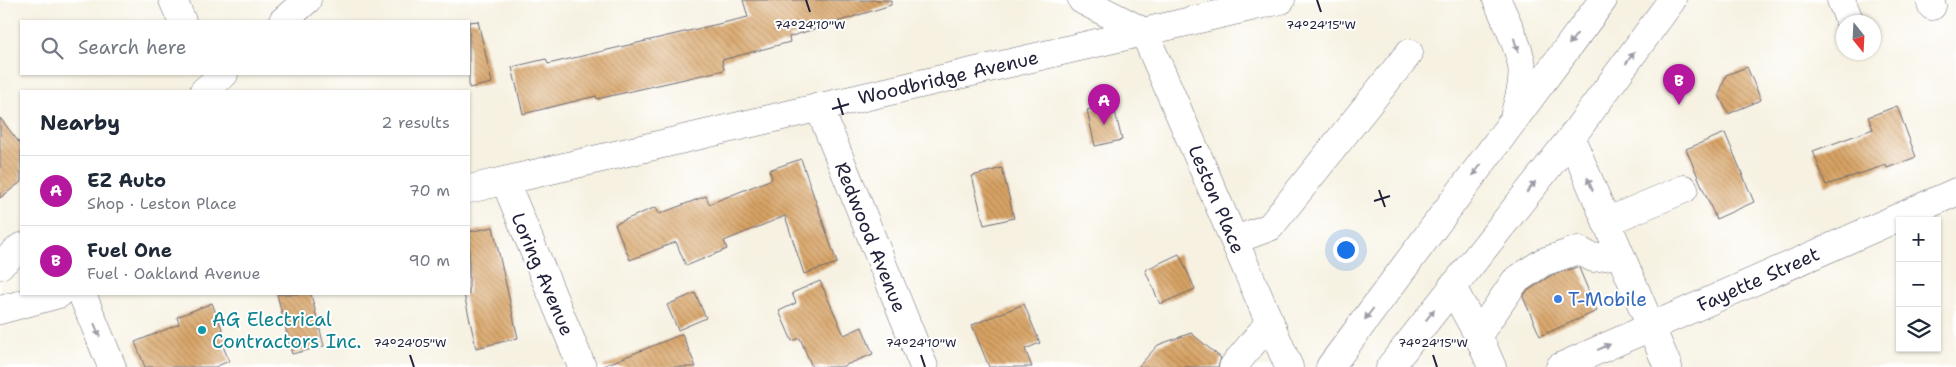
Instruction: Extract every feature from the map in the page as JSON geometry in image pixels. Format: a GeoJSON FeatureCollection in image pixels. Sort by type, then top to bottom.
{"type":"FeatureCollection","features":[{"type":"Feature","properties":{"kind":"main road"},"geometry":{"type":"LineString","coordinates":[[173,0],[182,20]]}},
{"type":"Feature","properties":{"kind":"main road"},"geometry":{"type":"LineString","coordinates":[[284,20],[307,0]]}},
{"type":"Feature","properties":{"kind":"main road"},"geometry":{"type":"LineString","coordinates":[[1082,0],[1144,32]]}},
{"type":"Feature","properties":{"kind":"main road","name":"Woodbridge Avenue"},"geometry":{"type":"LineString","coordinates":[[470,189],[1281,0]]}},
{"type":"Feature","properties":{"kind":"main road"},"geometry":{"type":"LineString","coordinates":[[1497,0],[1513,35],[1522,67],[1522,87],[1513,120]]}},
{"type":"Feature","properties":{"kind":"main road"},"geometry":{"type":"LineString","coordinates":[[1330,367],[1603,0]]}},
{"type":"Feature","properties":{"kind":"main road"},"geometry":{"type":"LineString","coordinates":[[1390,367],[1570,138],[1672,0]]}},
{"type":"Feature","properties":{"kind":"main road"},"geometry":{"type":"LineString","coordinates":[[1841,0],[1847,15]]}},
{"type":"Feature","properties":{"kind":"main road","name":"Leston Place"},"geometry":{"type":"LineString","coordinates":[[1144,32],[1289,367]]}},
{"type":"Feature","properties":{"kind":"main road"},"geometry":{"type":"LineString","coordinates":[[1235,240],[1270,227],[1409,53]]}},
{"type":"Feature","properties":{"kind":"main road","name":"Redwood Avenue"},"geometry":{"type":"LineString","coordinates":[[819,107],[924,367]]}},
{"type":"Feature","properties":{"kind":"main road"},"geometry":{"type":"LineString","coordinates":[[1570,138],[1668,367]]}},
{"type":"Feature","properties":{"kind":"main road","name":"Loring Avenue"},"geometry":{"type":"LineString","coordinates":[[505,181],[582,367]]}},
{"type":"Feature","properties":{"kind":"main road"},"geometry":{"type":"LineString","coordinates":[[1606,222],[1684,189]]}},
{"type":"Feature","properties":{"kind":"main road","name":"Fayette Street"},"geometry":{"type":"LineString","coordinates":[[1560,367],[1956,192]]}},
{"type":"Feature","properties":{"kind":"main road"},"geometry":{"type":"LineString","coordinates":[[0,265],[20,248]]}},
{"type":"Feature","properties":{"kind":"main road"},"geometry":{"type":"LineString","coordinates":[[1478,336],[1516,281],[1543,262],[1578,250],[1593,258],[1619,254]]}},
{"type":"Feature","properties":{"kind":"main road"},"geometry":{"type":"LineString","coordinates":[[1452,287],[1492,367]]}},
{"type":"Feature","properties":{"kind":"main road"},"geometry":{"type":"LineString","coordinates":[[0,310],[55,295]]}},
{"type":"Feature","properties":{"kind":"main road"},"geometry":{"type":"LineString","coordinates":[[82,295],[112,367]]}},
{"type":"Feature","properties":{"kind":"main road"},"geometry":{"type":"LineString","coordinates":[[1233,367],[1270,322]]}},
{"type":"Feature","properties":{"kind":"building"},"geometry":{"type":"Polygon","coordinates":[[[743,0],[891,0],[891,5],[789,37],[790,42],[722,60],[724,70],[597,99],[596,96],[523,114],[512,67],[546,59],[548,64],[748,17],[743,0]]]}},
{"type":"Feature","properties":{"kind":"building"},"geometry":{"type":"Polygon","coordinates":[[[478,21],[492,83],[469,88],[470,75],[470,22],[478,21]]]}},
{"type":"Feature","properties":{"kind":"building"},"geometry":{"type":"Polygon","coordinates":[[[1747,67],[1761,100],[1728,114],[1719,95],[1726,75],[1747,67]]]}},
{"type":"Feature","properties":{"kind":"building"},"geometry":{"type":"Polygon","coordinates":[[[1113,104],[1122,140],[1095,146],[1087,110],[1113,104]]]}},
{"type":"Feature","properties":{"kind":"building"},"geometry":{"type":"Polygon","coordinates":[[[1897,106],[1916,157],[1887,168],[1886,165],[1826,185],[1813,151],[1873,129],[1868,117],[1897,106]]]}},
{"type":"Feature","properties":{"kind":"building"},"geometry":{"type":"Polygon","coordinates":[[[0,118],[20,144],[20,183],[0,198],[0,118]]]}},
{"type":"Feature","properties":{"kind":"building"},"geometry":{"type":"Polygon","coordinates":[[[1725,133],[1754,202],[1716,219],[1686,149],[1725,133]]]}},
{"type":"Feature","properties":{"kind":"building"},"geometry":{"type":"Polygon","coordinates":[[[801,159],[837,263],[804,274],[785,216],[724,241],[727,249],[686,266],[676,242],[630,260],[615,224],[656,207],[659,214],[706,196],[709,204],[772,179],[769,170],[801,159]]]}},
{"type":"Feature","properties":{"kind":"building"},"geometry":{"type":"Polygon","coordinates":[[[1002,168],[1014,218],[984,225],[972,176],[1002,168]]]}},
{"type":"Feature","properties":{"kind":"building"},"geometry":{"type":"Polygon","coordinates":[[[493,227],[518,338],[476,348],[464,295],[470,295],[470,232],[493,227]]]}},
{"type":"Feature","properties":{"kind":"building"},"geometry":{"type":"Polygon","coordinates":[[[1179,254],[1195,289],[1160,304],[1145,270],[1179,254]]]}},
{"type":"Feature","properties":{"kind":"building","name":"T-Mobile"},"geometry":{"type":"Polygon","coordinates":[[[1577,267],[1597,311],[1540,336],[1523,297],[1526,292],[1550,276],[1577,267]]]}},
{"type":"Feature","properties":{"kind":"building"},"geometry":{"type":"Polygon","coordinates":[[[820,281],[844,335],[862,327],[873,354],[841,367],[812,367],[800,338],[792,341],[779,311],[796,303],[792,293],[820,281]]]}},
{"type":"Feature","properties":{"kind":"building"},"geometry":{"type":"Polygon","coordinates":[[[695,293],[706,318],[678,330],[667,305],[695,293]]]}},
{"type":"Feature","properties":{"kind":"building"},"geometry":{"type":"Polygon","coordinates":[[[277,295],[311,295],[324,346],[292,354],[277,295]]]}},
{"type":"Feature","properties":{"kind":"building"},"geometry":{"type":"Polygon","coordinates":[[[212,303],[228,344],[223,346],[229,361],[215,367],[145,367],[135,342],[179,324],[177,317],[212,303]]]}},
{"type":"Feature","properties":{"kind":"building"},"geometry":{"type":"Polygon","coordinates":[[[1024,304],[1040,343],[1025,349],[1032,367],[989,367],[972,325],[1024,304]]]}},
{"type":"Feature","properties":{"kind":"building"},"geometry":{"type":"Polygon","coordinates":[[[1191,333],[1221,358],[1218,367],[1138,367],[1158,345],[1191,333]]]}},
{"type":"Feature","properties":{"kind":"building"},"geometry":{"type":"Polygon","coordinates":[[[682,334],[696,367],[603,367],[603,366],[682,334]]]}},
{"type":"Feature","properties":{"kind":"place","name":"Fuel One"},"geometry":{"type":"Point","coordinates":[1679,105]}},
{"type":"Feature","properties":{"kind":"place","name":"EZ Auto"},"geometry":{"type":"Point","coordinates":[1104,125]}},
{"type":"Feature","properties":{"kind":"place","name":"T-Mobile"},"geometry":{"type":"Point","coordinates":[1558,299]}},
{"type":"Feature","properties":{"kind":"place","name":"AG Electrical Contractors Inc."},"geometry":{"type":"Point","coordinates":[202,330]}}]}
